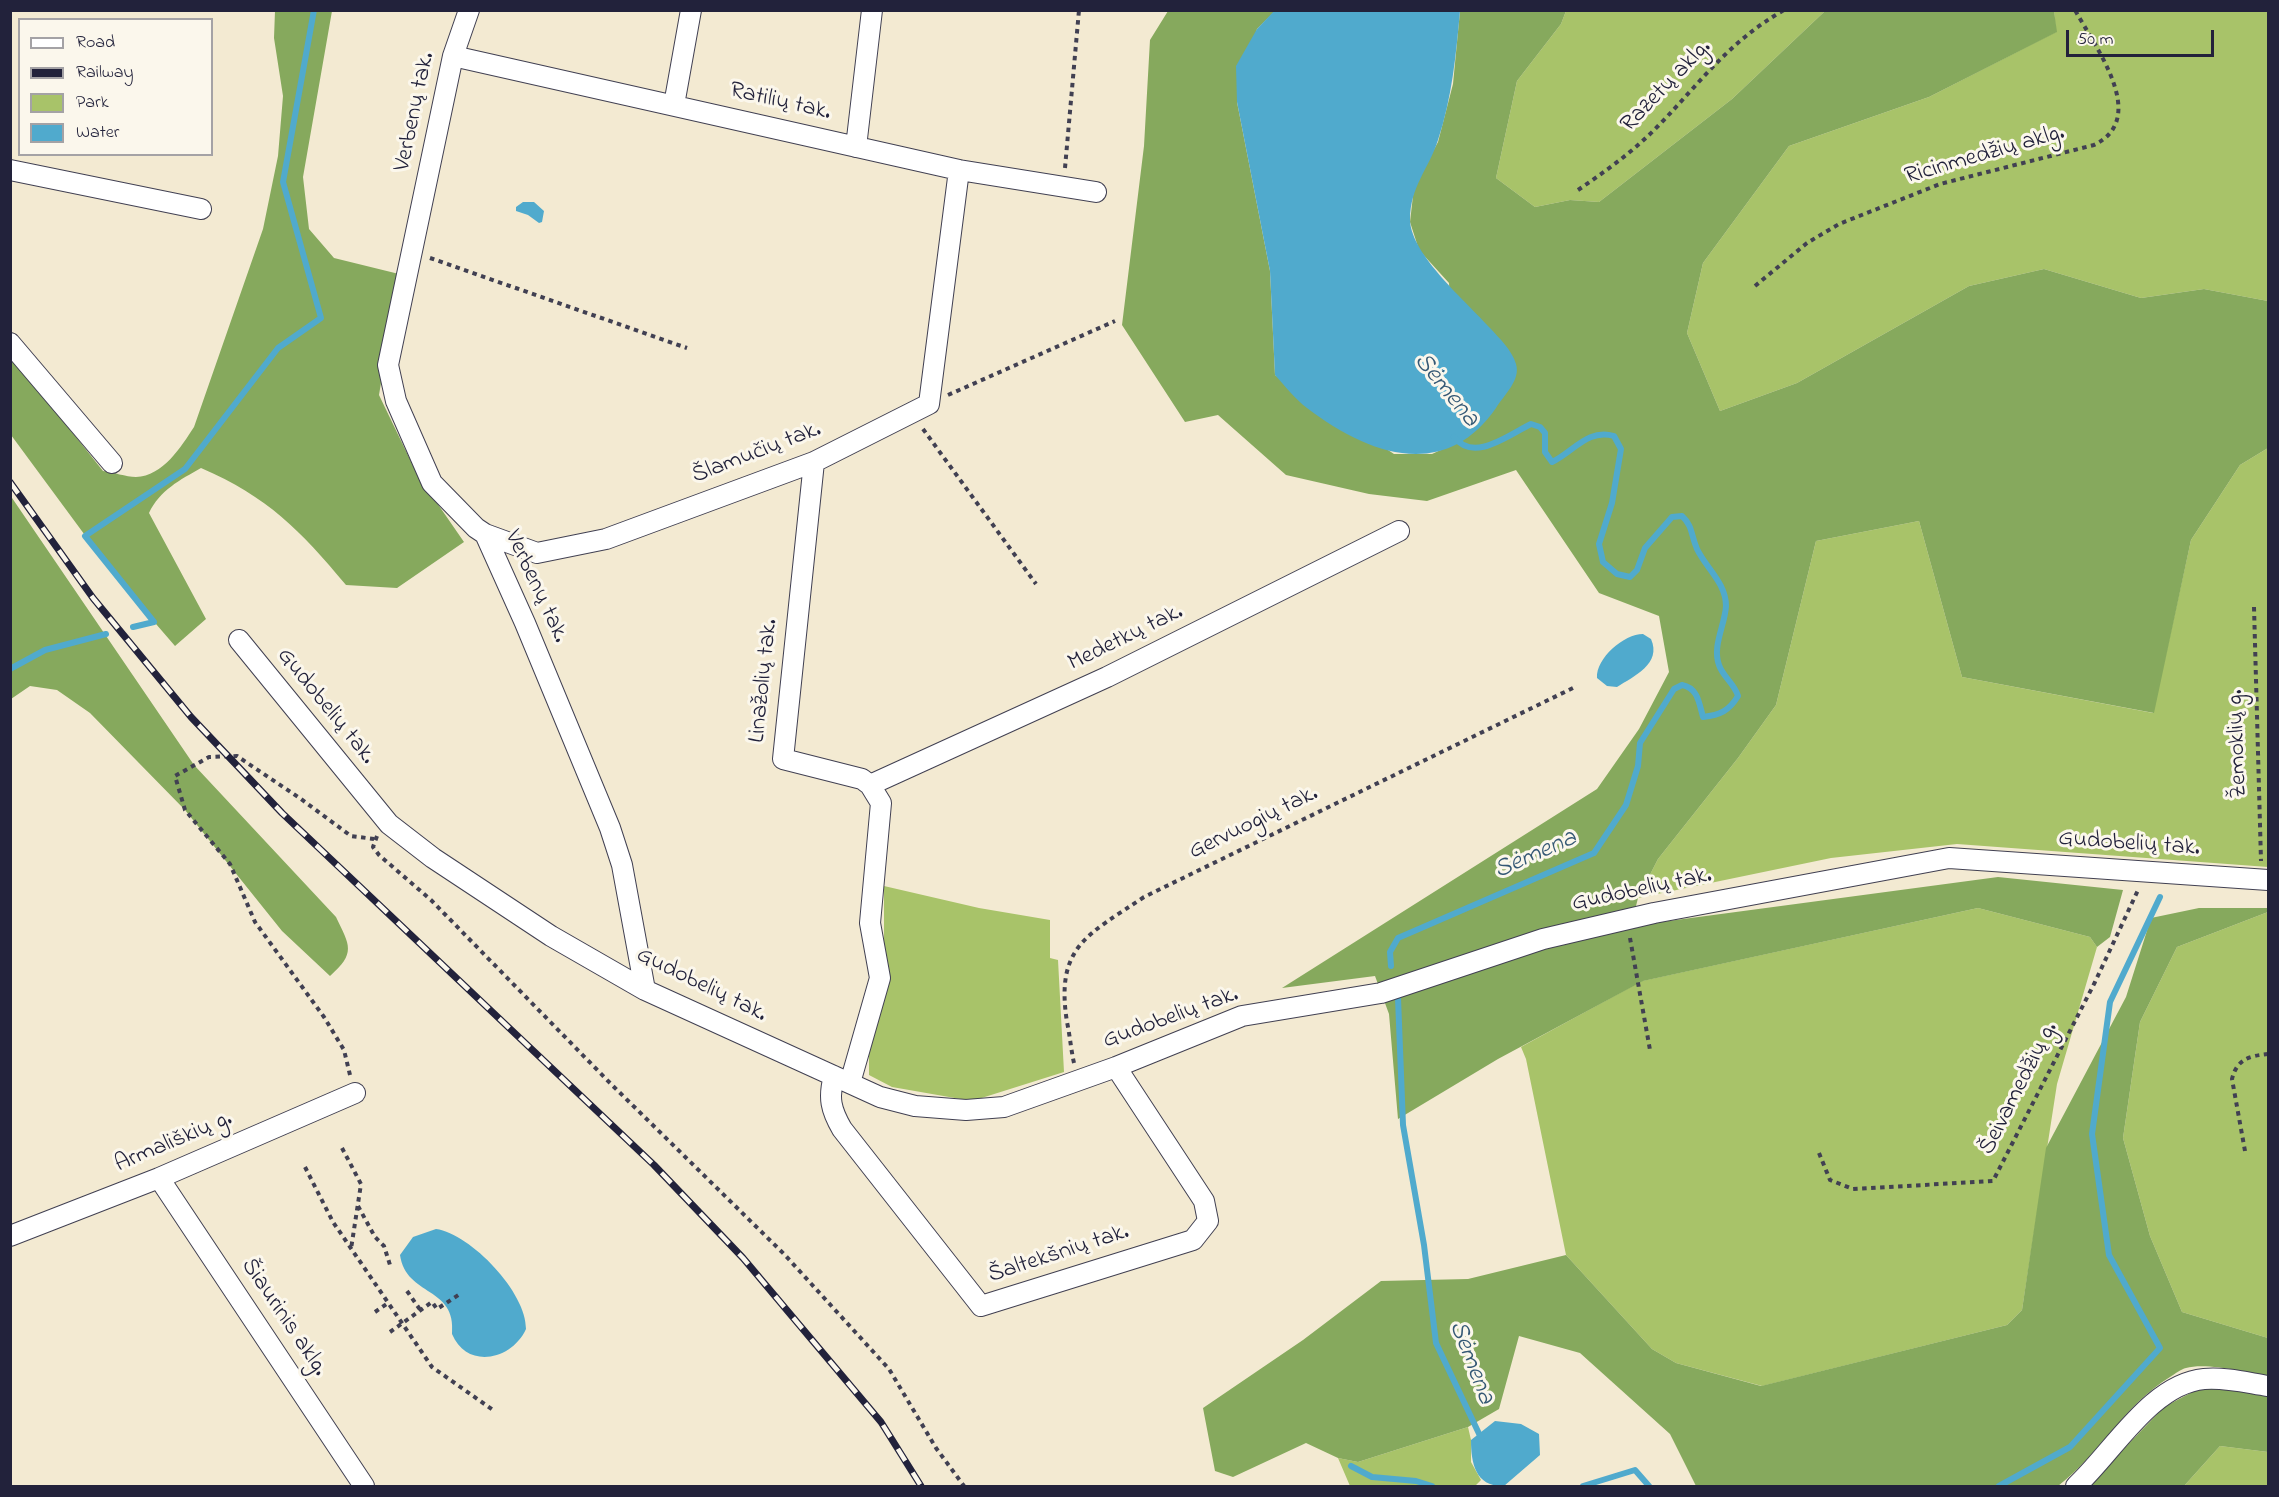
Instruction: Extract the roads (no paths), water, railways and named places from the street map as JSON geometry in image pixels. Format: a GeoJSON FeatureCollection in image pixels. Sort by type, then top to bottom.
{"type":"FeatureCollection","features":[{"type":"Feature","properties":{"kind":"street","name":"Verbenų tak."},"geometry":{"type":"LineString","coordinates":[[469,10],[453,56],[388,365],[396,401],[432,483],[476,528],[485,534],[525,623],[610,828],[622,865],[645,990]]}},
{"type":"Feature","properties":{"kind":"street"},"geometry":{"type":"LineString","coordinates":[[674,105],[691,10]]}},
{"type":"Feature","properties":{"kind":"street"},"geometry":{"type":"LineString","coordinates":[[856,147],[872,10]]}},
{"type":"Feature","properties":{"kind":"street","name":"Ratilių tak."},"geometry":{"type":"LineString","coordinates":[[453,56],[959,170],[1096,192]]}},
{"type":"Feature","properties":{"kind":"street"},"geometry":{"type":"LineString","coordinates":[[10,170],[201,209]]}},
{"type":"Feature","properties":{"kind":"street","name":"Šlamučių tak."},"geometry":{"type":"LineString","coordinates":[[485,534],[537,553],[606,539],[814,462],[930,404],[959,170]]}},
{"type":"Feature","properties":{"kind":"street"},"geometry":{"type":"LineString","coordinates":[[10,343],[112,463]]}},
{"type":"Feature","properties":{"kind":"street","name":"Linažolių tak."},"geometry":{"type":"LineString","coordinates":[[814,462],[783,759],[862,779],[870,784]]}},
{"type":"Feature","properties":{"kind":"street","name":"Medetkų tak."},"geometry":{"type":"LineString","coordinates":[[870,784],[1107,677],[1400,531]]}},
{"type":"Feature","properties":{"kind":"street","name":"Gudobelių tak."},"geometry":{"type":"LineString","coordinates":[[239,640],[305,725],[389,824],[433,858],[551,936],[645,990],[880,1097],[915,1106],[966,1110],[1004,1107],[1079,1078],[1116,1067],[1242,1016],[1381,993],[1543,939],[1627,920],[1949,858],[2265,880]]}},
{"type":"Feature","properties":{"kind":"street"},"geometry":{"type":"LineString","coordinates":[[842,1080],[878,994],[880,978],[870,923],[881,803],[870,784]]}},
{"type":"Feature","properties":{"kind":"street","name":"Šaltekšnių tak."},"geometry":{"type":"LineString","coordinates":[[842,1080],[830,1092],[831,1109],[842,1129],[981,1306],[1193,1240],[1208,1221],[1204,1201],[1116,1067]]}},
{"type":"Feature","properties":{"kind":"street","name":"Armališkių g."},"geometry":{"type":"LineString","coordinates":[[10,1236],[159,1178],[355,1093]]}},
{"type":"Feature","properties":{"kind":"street","name":"Šiaurinis aklg."},"geometry":{"type":"LineString","coordinates":[[159,1178],[364,1486]]}},
{"type":"Feature","properties":{"kind":"street"},"geometry":{"type":"LineString","coordinates":[[2076,1486],[2097,1467],[2145,1411],[2164,1395],[2183,1384],[2203,1379],[2225,1379],[2268,1386]]}},
{"type":"Feature","properties":{"kind":"water"},"geometry":{"type":"Polygon","coordinates":[[[1275,10],[1460,11],[1447,108],[1434,150],[1416,187],[1410,220],[1413,234],[1430,263],[1505,344],[1512,354],[1517,370],[1514,382],[1496,408],[1475,431],[1453,446],[1429,453],[1404,453],[1379,448],[1330,424],[1303,404],[1275,375],[1270,271],[1237,102],[1236,66],[1257,29],[1275,10]]]}},
{"type":"Feature","properties":{"kind":"water"},"geometry":{"type":"Polygon","coordinates":[[[523,202],[534,202],[544,211],[542,222],[539,223],[528,215],[516,211],[516,207],[523,202]]]}},
{"type":"Feature","properties":{"kind":"water"},"geometry":{"type":"Polygon","coordinates":[[[1643,634],[1651,639],[1653,648],[1653,656],[1645,668],[1617,687],[1607,686],[1597,678],[1601,663],[1612,648],[1628,638],[1643,634]]]}},
{"type":"Feature","properties":{"kind":"water"},"geometry":{"type":"Polygon","coordinates":[[[436,1229],[450,1233],[480,1253],[507,1283],[524,1315],[526,1329],[511,1348],[489,1357],[468,1353],[452,1334],[447,1307],[411,1278],[404,1268],[400,1255],[413,1237],[436,1229]]]}},
{"type":"Feature","properties":{"kind":"water"},"geometry":{"type":"Polygon","coordinates":[[[1495,1421],[1521,1424],[1539,1434],[1540,1455],[1504,1486],[1487,1483],[1481,1478],[1472,1457],[1471,1440],[1495,1421]]]}},
{"type":"Feature","properties":{"kind":"waterway"},"geometry":{"type":"LineString","coordinates":[[133,627],[154,622],[85,536],[185,469],[278,348],[321,318],[283,182],[314,10]]}},
{"type":"Feature","properties":{"kind":"waterway","name":"Sėmena"},"geometry":{"type":"LineString","coordinates":[[1391,966],[1390,952],[1398,938],[1594,853],[1626,805],[1638,766],[1640,743],[1674,689],[1682,685],[1691,689],[1697,697],[1703,717],[1724,711],[1738,696],[1721,669],[1717,658],[1726,606],[1723,590],[1697,549],[1690,527],[1682,516],[1672,517],[1645,548],[1637,570],[1630,577],[1617,574],[1603,562],[1599,544],[1612,503],[1621,449],[1614,436],[1605,434],[1588,438],[1552,462],[1545,452],[1545,433],[1540,427],[1531,424],[1502,440],[1481,447],[1462,444],[1454,437]]}},
{"type":"Feature","properties":{"kind":"waterway"},"geometry":{"type":"LineString","coordinates":[[10,669],[45,650],[106,634]]}},
{"type":"Feature","properties":{"kind":"waterway"},"geometry":{"type":"LineString","coordinates":[[1999,1486],[2070,1447],[2160,1348],[2109,1255],[2092,1134],[2110,1002],[2160,897]]}},
{"type":"Feature","properties":{"kind":"waterway","name":"Sėmena"},"geometry":{"type":"LineString","coordinates":[[1398,998],[1403,1125],[1424,1245],[1436,1343],[1482,1440]]}},
{"type":"Feature","properties":{"kind":"waterway"},"geometry":{"type":"LineString","coordinates":[[1351,1466],[1372,1477],[1416,1481],[1432,1486]]}},
{"type":"Feature","properties":{"kind":"waterway"},"geometry":{"type":"LineString","coordinates":[[1583,1486],[1635,1470],[1649,1486]]}},
{"type":"Feature","properties":{"kind":"railway"},"geometry":{"type":"LineString","coordinates":[[10,482],[93,598],[191,717],[282,813],[654,1165],[743,1258],[881,1422],[921,1486]]}}]}
